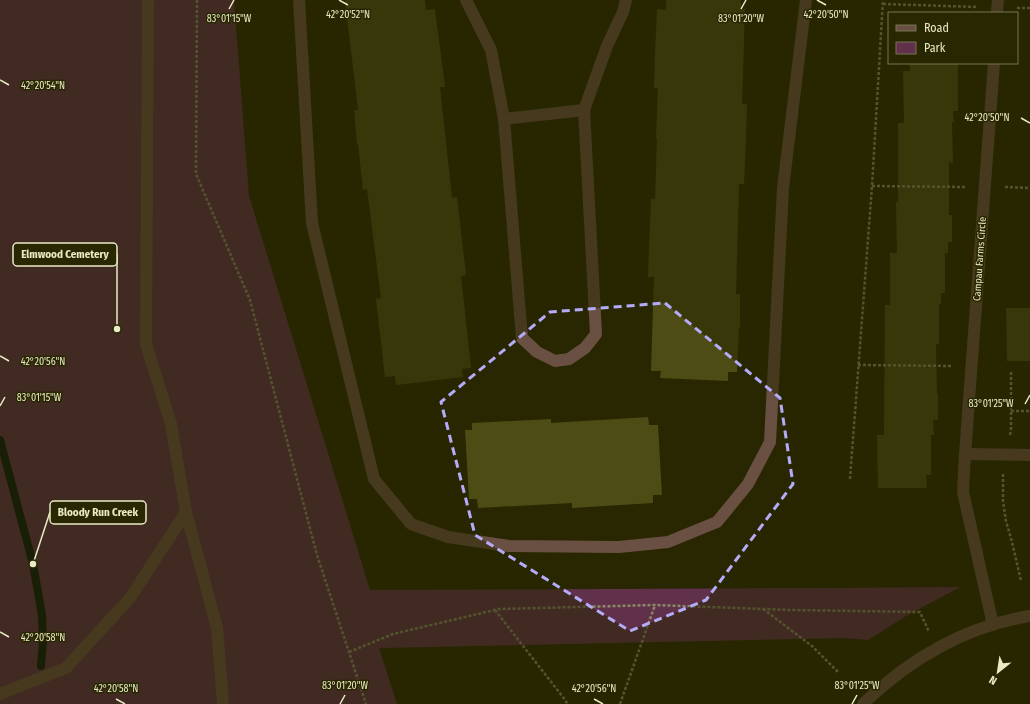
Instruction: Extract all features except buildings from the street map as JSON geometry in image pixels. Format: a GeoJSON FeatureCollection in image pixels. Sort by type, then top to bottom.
{"type":"FeatureCollection","features":[{"type":"Feature","properties":{"kind":"street"},"geometry":{"type":"LineString","coordinates":[[148,0],[146,344],[171,424],[186,512],[217,628],[223,704]]}},
{"type":"Feature","properties":{"kind":"street"},"geometry":{"type":"LineString","coordinates":[[299,0],[312,223],[374,479],[411,524],[448,537],[509,546],[619,547],[668,542],[717,522],[748,484],[770,442],[783,188],[806,0]]}},
{"type":"Feature","properties":{"kind":"street"},"geometry":{"type":"LineString","coordinates":[[466,0],[491,50],[504,119],[522,338],[537,352],[555,361],[569,359],[584,348],[596,334],[584,110],[607,46],[623,12],[626,0]]}},
{"type":"Feature","properties":{"kind":"street"},"geometry":{"type":"LineString","coordinates":[[997,12],[998,0]]}},
{"type":"Feature","properties":{"kind":"street","name":"Campau Farms Circle"},"geometry":{"type":"LineString","coordinates":[[993,625],[963,492],[994,64]]}},
{"type":"Feature","properties":{"kind":"street"},"geometry":{"type":"LineString","coordinates":[[504,119],[584,110]]}},
{"type":"Feature","properties":{"kind":"street"},"geometry":{"type":"LineString","coordinates":[[965,454],[1030,455]]}},
{"type":"Feature","properties":{"kind":"street"},"geometry":{"type":"LineString","coordinates":[[0,694],[66,668],[130,598],[186,512]]}},
{"type":"Feature","properties":{"kind":"street"},"geometry":{"type":"LineString","coordinates":[[863,704],[880,687],[905,668],[936,649],[963,636],[993,625],[1030,616]]}},
{"type":"Feature","properties":{"kind":"path"},"geometry":{"type":"LineString","coordinates":[[197,0],[196,174],[250,300],[317,555],[366,704]]}},
{"type":"Feature","properties":{"kind":"path"},"geometry":{"type":"LineString","coordinates":[[850,479],[872,186],[883,0]]}},
{"type":"Feature","properties":{"kind":"path"},"geometry":{"type":"LineString","coordinates":[[883,4],[978,7]]}},
{"type":"Feature","properties":{"kind":"path"},"geometry":{"type":"LineString","coordinates":[[1013,8],[1030,8]]}},
{"type":"Feature","properties":{"kind":"path"},"geometry":{"type":"LineString","coordinates":[[872,186],[966,187]]}},
{"type":"Feature","properties":{"kind":"path"},"geometry":{"type":"LineString","coordinates":[[1000,187],[1030,188]]}},
{"type":"Feature","properties":{"kind":"path"},"geometry":{"type":"LineString","coordinates":[[858,365],[971,366]]}},
{"type":"Feature","properties":{"kind":"path"},"geometry":{"type":"LineString","coordinates":[[1012,410],[1030,411]]}},
{"type":"Feature","properties":{"kind":"path"},"geometry":{"type":"LineString","coordinates":[[349,652],[393,634],[499,609],[655,605],[920,612],[936,649]]}},
{"type":"Feature","properties":{"kind":"path"},"geometry":{"type":"LineString","coordinates":[[620,704],[655,605]]}},
{"type":"Feature","properties":{"kind":"path"},"geometry":{"type":"LineString","coordinates":[[763,609],[812,646],[839,672]]}},
{"type":"Feature","properties":{"kind":"path"},"geometry":{"type":"LineString","coordinates":[[495,610],[567,704]]}},
{"type":"Feature","properties":{"kind":"highlighted area"},"geometry":{"type":"Polygon","coordinates":[[[665,303],[780,398],[793,484],[706,600],[630,631],[475,535],[441,402],[550,312],[665,303]]]}},
{"type":"Feature","properties":{"kind":"green space"},"geometry":{"type":"Polygon","coordinates":[[[0,0],[234,0],[249,196],[370,590],[960,587],[906,616],[868,640],[844,638],[379,648],[397,704],[0,704],[0,0]]]}},
{"type":"Feature","properties":{"kind":"waterway"},"geometry":{"type":"LineString","coordinates":[[0,440],[33,564],[42,615],[43,641],[41,666]]}},
{"type":"Feature","properties":{"kind":"place","name":"Elmwood Cemetery"},"geometry":{"type":"Point","coordinates":[117,329]}},
{"type":"Feature","properties":{"kind":"place","name":"Bloody Run Creek"},"geometry":{"type":"Point","coordinates":[33,564]}}]}
